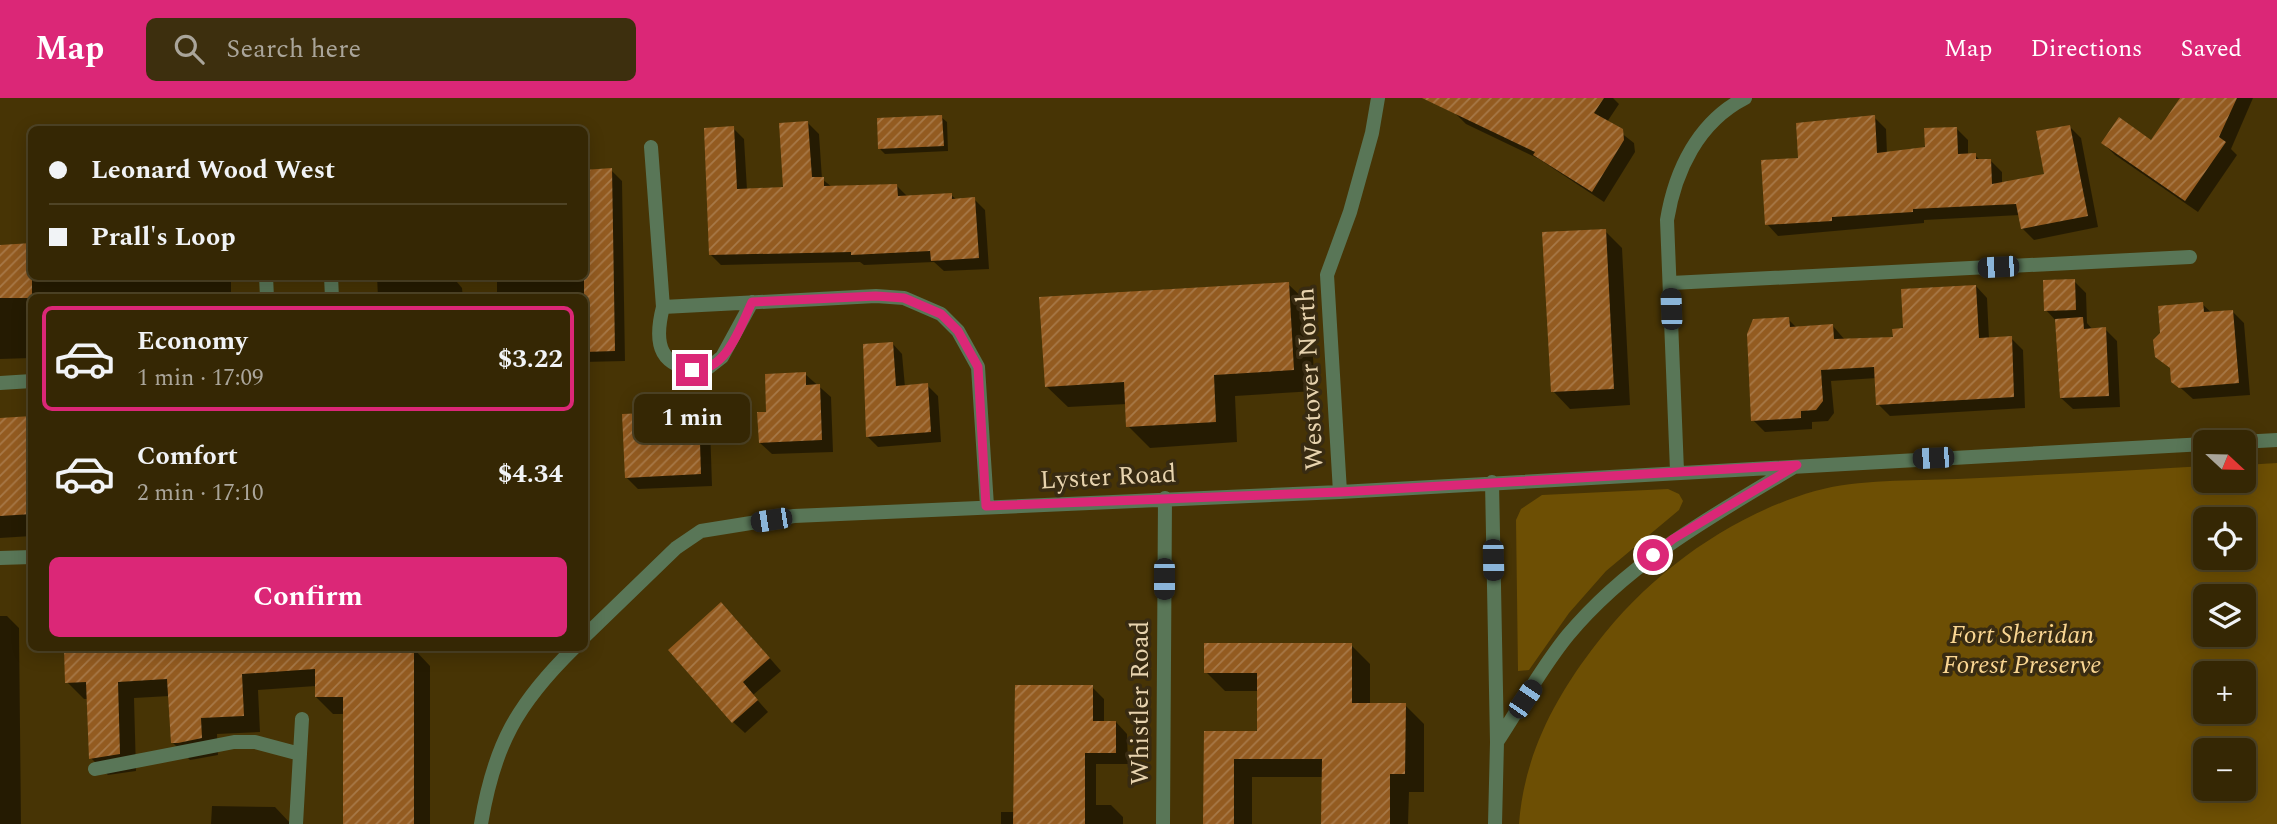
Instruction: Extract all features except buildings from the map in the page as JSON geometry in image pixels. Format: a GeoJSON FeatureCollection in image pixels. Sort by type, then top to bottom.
{"type":"FeatureCollection","features":[{"type":"Feature","properties":{"kind":"street"},"geometry":{"type":"LineString","coordinates":[[1677,471],[1667,220],[1672,191],[1684,162],[1725,102],[1745,98]]}},
{"type":"Feature","properties":{"kind":"street","name":"Westover North"},"geometry":{"type":"LineString","coordinates":[[1340,492],[1327,275],[1350,212],[1378,100]]}},
{"type":"Feature","properties":{"kind":"street"},"geometry":{"type":"LineString","coordinates":[[651,147],[663,307],[658,335],[659,347],[664,356],[683,368],[704,371],[722,357],[752,302]]}},
{"type":"Feature","properties":{"kind":"street"},"geometry":{"type":"LineString","coordinates":[[1671,283],[2190,257]]}},
{"type":"Feature","properties":{"kind":"street"},"geometry":{"type":"LineString","coordinates":[[663,307],[876,296],[904,298],[941,314],[958,331],[978,367],[986,506]]}},
{"type":"Feature","properties":{"kind":"street"},"geometry":{"type":"LineString","coordinates":[[0,383],[28,381]]}},
{"type":"Feature","properties":{"kind":"street"},"geometry":{"type":"LineString","coordinates":[[2256,441],[2277,440]]}},
{"type":"Feature","properties":{"kind":"street","name":"Lyster Road"},"geometry":{"type":"LineString","coordinates":[[588,633],[676,548],[701,531],[794,516],[1340,492],[1677,471],[2193,445]]}},
{"type":"Feature","properties":{"kind":"street"},"geometry":{"type":"LineString","coordinates":[[1497,742],[1568,636],[1615,586],[1673,539],[1797,465]]}},
{"type":"Feature","properties":{"kind":"street"},"geometry":{"type":"LineString","coordinates":[[1492,482],[1497,742],[1495,824]]}},
{"type":"Feature","properties":{"kind":"street","name":"Whistler Road"},"geometry":{"type":"LineString","coordinates":[[1163,824],[1165,498]]}},
{"type":"Feature","properties":{"kind":"street"},"geometry":{"type":"LineString","coordinates":[[0,558],[28,557]]}},
{"type":"Feature","properties":{"kind":"street"},"geometry":{"type":"LineString","coordinates":[[481,824],[489,777],[507,732],[533,691],[564,651]]}},
{"type":"Feature","properties":{"kind":"street"},"geometry":{"type":"LineString","coordinates":[[296,824],[302,719]]}},
{"type":"Feature","properties":{"kind":"street"},"geometry":{"type":"LineString","coordinates":[[95,769],[234,742],[255,742],[300,754]]}},
{"type":"Feature","properties":{"kind":"green space","name":"Fort Sheridan Forest Preserve"},"geometry":{"type":"Polygon","coordinates":[[[2277,463],[2277,824],[1519,824],[1527,774],[1535,751],[1568,684],[1618,617],[1642,593],[1694,550],[1752,515],[1815,491],[1867,482],[2193,467],[2193,494],[2256,494],[2256,464],[2277,463]]]}},
{"type":"Feature","properties":{"kind":"green space"},"geometry":{"type":"Polygon","coordinates":[[[1668,489],[1679,494],[1683,501],[1679,510],[1606,571],[1569,613],[1529,670],[1518,671],[1516,520],[1521,509],[1542,495],[1668,489]]]}},
{"type":"Feature","properties":{"kind":"route"},"geometry":{"type":"LineString","coordinates":[[692,370],[704,371],[722,357],[732,344],[752,302],[876,296],[904,298],[941,314],[958,331],[978,367],[986,506],[1340,492],[1797,465],[1673,539],[1653,555]]}}]}
